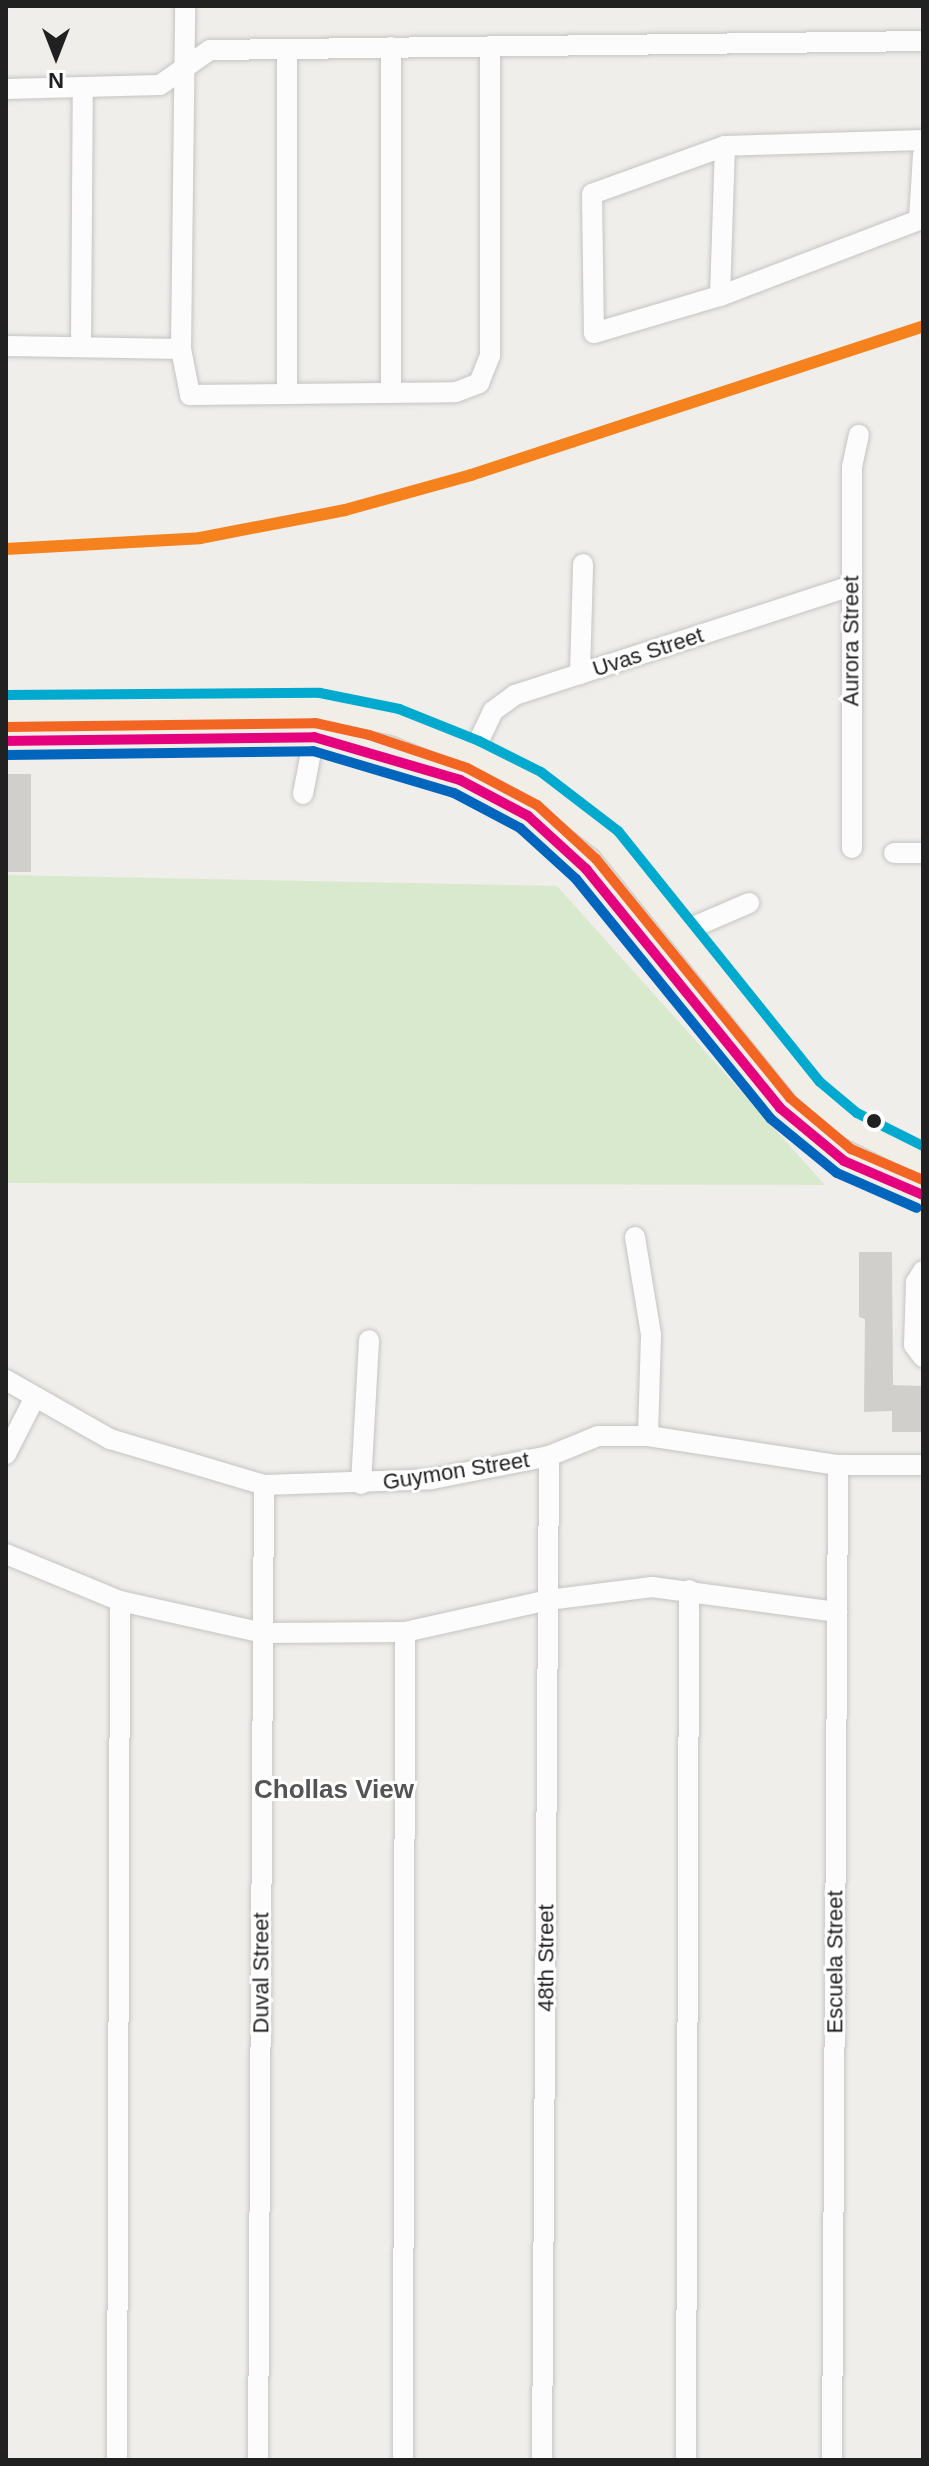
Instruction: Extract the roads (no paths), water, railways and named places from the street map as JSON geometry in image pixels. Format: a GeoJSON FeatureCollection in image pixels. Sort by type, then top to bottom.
{"type":"FeatureCollection","features":[{"type":"Feature","properties":{"kind":"main road"},"geometry":{"type":"LineString","coordinates":[[6,709],[319,707],[395,722],[473,753],[534,784],[608,841],[684,931],[810,1092],[849,1125],[923,1162]]}},
{"type":"Feature","properties":{"kind":"main road"},"geometry":{"type":"LineString","coordinates":[[6,741],[314,737],[363,731],[461,760],[473,753]]}},
{"type":"Feature","properties":{"kind":"main road"},"geometry":{"type":"LineString","coordinates":[[314,737],[365,748],[460,780],[528,816],[586,869],[780,1108],[844,1161],[923,1195]]}},
{"type":"Feature","properties":{"kind":"street"},"geometry":{"type":"LineString","coordinates":[[185,6],[181,349],[190,395],[456,392],[479,383],[490,356],[490,46]]}},
{"type":"Feature","properties":{"kind":"street"},"geometry":{"type":"LineString","coordinates":[[6,89],[160,85],[210,50],[923,41]]}},
{"type":"Feature","properties":{"kind":"street"},"geometry":{"type":"LineString","coordinates":[[391,47],[391,392]]}},
{"type":"Feature","properties":{"kind":"street"},"geometry":{"type":"LineString","coordinates":[[287,51],[287,394]]}},
{"type":"Feature","properties":{"kind":"street"},"geometry":{"type":"LineString","coordinates":[[81,346],[83,88]]}},
{"type":"Feature","properties":{"kind":"street"},"geometry":{"type":"LineString","coordinates":[[923,140],[725,146],[592,194],[594,333],[720,296],[919,220],[923,154]]}},
{"type":"Feature","properties":{"kind":"street"},"geometry":{"type":"LineString","coordinates":[[720,296],[725,146]]}},
{"type":"Feature","properties":{"kind":"street"},"geometry":{"type":"LineString","coordinates":[[6,346],[181,349]]}},
{"type":"Feature","properties":{"kind":"street","name":"Aurora Street"},"geometry":{"type":"LineString","coordinates":[[852,848],[852,467],[859,435]]}},
{"type":"Feature","properties":{"kind":"street"},"geometry":{"type":"LineString","coordinates":[[580,674],[583,564]]}},
{"type":"Feature","properties":{"kind":"street","name":"Uvas Street"},"geometry":{"type":"LineString","coordinates":[[473,753],[493,711],[515,695],[850,586]]}},
{"type":"Feature","properties":{"kind":"street"},"geometry":{"type":"LineString","coordinates":[[303,794],[314,737]]}},
{"type":"Feature","properties":{"kind":"street"},"geometry":{"type":"LineString","coordinates":[[894,853],[923,853]]}},
{"type":"Feature","properties":{"kind":"street"},"geometry":{"type":"LineString","coordinates":[[684,931],[749,903]]}},
{"type":"Feature","properties":{"kind":"street"},"geometry":{"type":"LineString","coordinates":[[635,1237],[651,1335],[648,1436]]}},
{"type":"Feature","properties":{"kind":"street"},"geometry":{"type":"LineString","coordinates":[[923,1271],[916,1282],[914,1345],[923,1357]]}},
{"type":"Feature","properties":{"kind":"street"},"geometry":{"type":"LineString","coordinates":[[361,1484],[369,1340]]}},
{"type":"Feature","properties":{"kind":"street","name":"Guymon Street"},"geometry":{"type":"LineString","coordinates":[[6,1380],[110,1439],[264,1485],[361,1484],[432,1479],[549,1456],[598,1436],[648,1436],[838,1465],[923,1465]]}},
{"type":"Feature","properties":{"kind":"street"},"geometry":{"type":"LineString","coordinates":[[6,1454],[35,1397]]}},
{"type":"Feature","properties":{"kind":"street","name":"48th Street"},"geometry":{"type":"LineString","coordinates":[[542,2460],[549,1456]]}},
{"type":"Feature","properties":{"kind":"street","name":"Escuela Street"},"geometry":{"type":"LineString","coordinates":[[832,2460],[838,1465]]}},
{"type":"Feature","properties":{"kind":"street","name":"Duval Street"},"geometry":{"type":"LineString","coordinates":[[258,2460],[264,1485]]}},
{"type":"Feature","properties":{"kind":"street"},"geometry":{"type":"LineString","coordinates":[[6,1554],[120,1601],[263,1633],[405,1632],[548,1600],[652,1587],[837,1612]]}},
{"type":"Feature","properties":{"kind":"street"},"geometry":{"type":"LineString","coordinates":[[686,2460],[689,1590]]}},
{"type":"Feature","properties":{"kind":"street"},"geometry":{"type":"LineString","coordinates":[[117,2460],[120,1601]]}},
{"type":"Feature","properties":{"kind":"street"},"geometry":{"type":"LineString","coordinates":[[403,2460],[405,1632]]}},
{"type":"Feature","properties":{"kind":"district","name":"Chollas View"},"geometry":{"type":"Point","coordinates":[334,1790]}}]}
